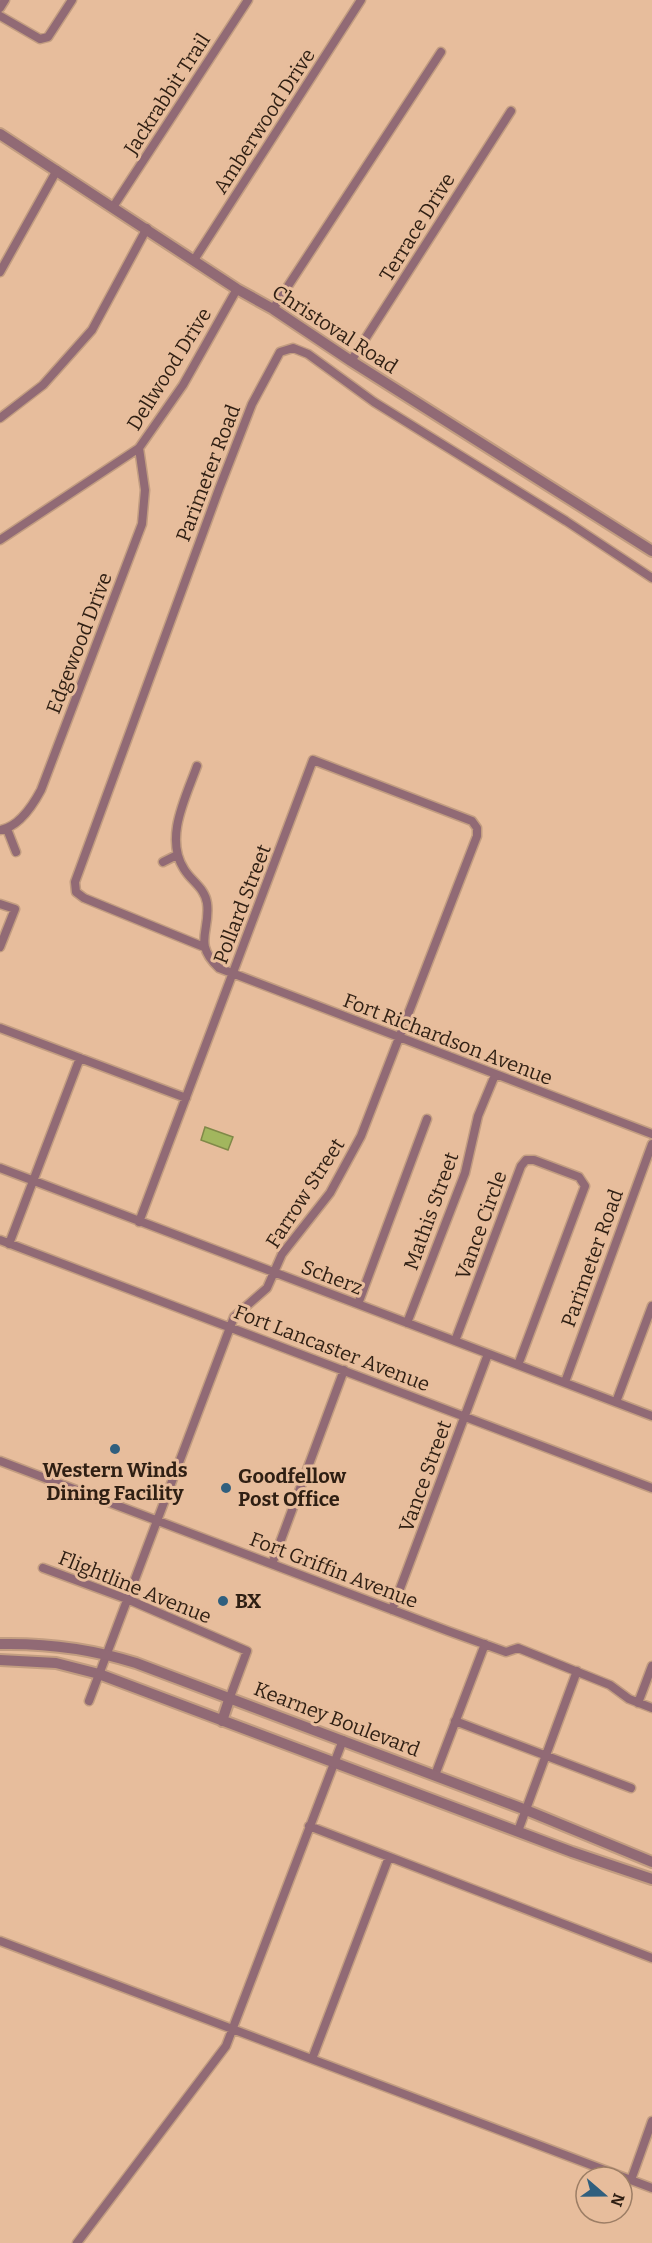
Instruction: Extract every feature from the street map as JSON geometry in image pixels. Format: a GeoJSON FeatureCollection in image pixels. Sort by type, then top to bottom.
{"type":"FeatureCollection","features":[{"type":"Feature","properties":{"kind":"street"},"geometry":{"type":"LineString","coordinates":[[0,8],[5,0]]}},
{"type":"Feature","properties":{"kind":"street"},"geometry":{"type":"LineString","coordinates":[[0,16],[40,39],[48,37],[72,0]]}},
{"type":"Feature","properties":{"kind":"street","name":"Jackrabbit Trail"},"geometry":{"type":"LineString","coordinates":[[113,207],[248,0]]}},
{"type":"Feature","properties":{"kind":"street","name":"Amberwood Drive"},"geometry":{"type":"LineString","coordinates":[[194,260],[361,0]]}},
{"type":"Feature","properties":{"kind":"street"},"geometry":{"type":"LineString","coordinates":[[273,309],[441,52]]}},
{"type":"Feature","properties":{"kind":"street","name":"Terrace Drive"},"geometry":{"type":"LineString","coordinates":[[351,361],[511,111]]}},
{"type":"Feature","properties":{"kind":"street","name":"Christoval Road"},"geometry":{"type":"LineString","coordinates":[[0,134],[237,289],[273,309],[351,361],[652,551]]}},
{"type":"Feature","properties":{"kind":"street"},"geometry":{"type":"LineString","coordinates":[[0,272],[57,170]]}},
{"type":"Feature","properties":{"kind":"street"},"geometry":{"type":"LineString","coordinates":[[0,418],[43,385],[92,330],[147,228]]}},
{"type":"Feature","properties":{"kind":"street","name":"Dellwood Drive"},"geometry":{"type":"LineString","coordinates":[[0,540],[139,448],[183,385],[237,289]]}},
{"type":"Feature","properties":{"kind":"street","name":"Parimeter Road"},"geometry":{"type":"LineString","coordinates":[[204,947],[84,898],[76,892],[75,882],[219,489],[252,405],[280,352],[293,348],[316,358],[374,402],[566,521],[652,578]]}},
{"type":"Feature","properties":{"kind":"street","name":"Edgewood Drive"},"geometry":{"type":"LineString","coordinates":[[4,829],[32,808],[41,790],[142,524],[144,490],[139,448]]}},
{"type":"Feature","properties":{"kind":"street","name":"Pollard Street"},"geometry":{"type":"LineString","coordinates":[[139,1222],[313,760],[468,819],[475,824]]}},
{"type":"Feature","properties":{"kind":"street"},"geometry":{"type":"LineString","coordinates":[[197,766],[179,817],[176,837],[177,855],[184,869],[206,899],[204,947]]}},
{"type":"Feature","properties":{"kind":"street","name":"Farrow Street"},"geometry":{"type":"LineString","coordinates":[[89,1701],[230,1328],[238,1312],[263,1293],[282,1254],[318,1210],[352,1155],[372,1109],[477,836],[475,824]]}},
{"type":"Feature","properties":{"kind":"street"},"geometry":{"type":"LineString","coordinates":[[4,829],[16,852]]}},
{"type":"Feature","properties":{"kind":"street"},"geometry":{"type":"LineString","coordinates":[[163,862],[177,855]]}},
{"type":"Feature","properties":{"kind":"street"},"geometry":{"type":"LineString","coordinates":[[0,904],[15,909],[0,947]]}},
{"type":"Feature","properties":{"kind":"street","name":"Fort Richardson Avenue"},"geometry":{"type":"LineString","coordinates":[[204,947],[214,964],[232,975],[652,1134]]}},
{"type":"Feature","properties":{"kind":"street"},"geometry":{"type":"LineString","coordinates":[[0,1028],[186,1098]]}},
{"type":"Feature","properties":{"kind":"street"},"geometry":{"type":"LineString","coordinates":[[4,1242],[33,1181],[80,1058]]}},
{"type":"Feature","properties":{"kind":"street","name":"Mathis Street"},"geometry":{"type":"LineString","coordinates":[[407,1323],[465,1173],[478,1116],[495,1075]]}},
{"type":"Feature","properties":{"kind":"street"},"geometry":{"type":"LineString","coordinates":[[358,1304],[427,1119]]}},
{"type":"Feature","properties":{"kind":"street","name":"Parimeter Road"},"geometry":{"type":"LineString","coordinates":[[565,1382],[652,1144]]}},
{"type":"Feature","properties":{"kind":"street","name":"Vance Circle"},"geometry":{"type":"LineString","coordinates":[[455,1341],[521,1166],[526,1160],[534,1160],[579,1178],[585,1186],[518,1365]]}},
{"type":"Feature","properties":{"kind":"street","name":"Scherz"},"geometry":{"type":"LineString","coordinates":[[0,1168],[652,1416]]}},
{"type":"Feature","properties":{"kind":"street","name":"Fort Lancaster Avenue"},"geometry":{"type":"LineString","coordinates":[[4,1242],[652,1488]]}},
{"type":"Feature","properties":{"kind":"street"},"geometry":{"type":"LineString","coordinates":[[616,1402],[652,1306]]}},
{"type":"Feature","properties":{"kind":"street","name":"Vance Street"},"geometry":{"type":"LineString","coordinates":[[392,1610],[488,1354]]}},
{"type":"Feature","properties":{"kind":"street"},"geometry":{"type":"LineString","coordinates":[[272,1564],[344,1370]]}},
{"type":"Feature","properties":{"kind":"street","name":"Fort Griffin Avenue"},"geometry":{"type":"LineString","coordinates":[[0,1461],[156,1522],[506,1652],[518,1648],[610,1685],[638,1703],[652,1708]]}},
{"type":"Feature","properties":{"kind":"street","name":"Flightline Avenue"},"geometry":{"type":"LineString","coordinates":[[43,1568],[127,1599],[247,1651],[230,1697]]}},
{"type":"Feature","properties":{"kind":"street","name":"Kearney Boulevard"},"geometry":{"type":"LineString","coordinates":[[0,1644],[44,1645],[106,1654],[230,1697],[435,1775],[652,1862]]}},
{"type":"Feature","properties":{"kind":"street"},"geometry":{"type":"LineString","coordinates":[[435,1775],[484,1644]]}},
{"type":"Feature","properties":{"kind":"street"},"geometry":{"type":"LineString","coordinates":[[0,1659],[56,1663],[99,1674],[518,1832],[652,1879]]}},
{"type":"Feature","properties":{"kind":"street"},"geometry":{"type":"LineString","coordinates":[[638,1703],[652,1666]]}},
{"type":"Feature","properties":{"kind":"street"},"geometry":{"type":"LineString","coordinates":[[518,1832],[577,1671]]}},
{"type":"Feature","properties":{"kind":"street"},"geometry":{"type":"LineString","coordinates":[[222,1721],[230,1697]]}},
{"type":"Feature","properties":{"kind":"street"},"geometry":{"type":"LineString","coordinates":[[455,1721],[631,1788]]}},
{"type":"Feature","properties":{"kind":"street"},"geometry":{"type":"LineString","coordinates":[[78,2243],[222,2052],[343,1740]]}},
{"type":"Feature","properties":{"kind":"street"},"geometry":{"type":"LineString","coordinates":[[309,1826],[652,1958]]}},
{"type":"Feature","properties":{"kind":"street"},"geometry":{"type":"LineString","coordinates":[[312,2059],[389,1857]]}},
{"type":"Feature","properties":{"kind":"street"},"geometry":{"type":"LineString","coordinates":[[0,1941],[591,2165]]}},
{"type":"Feature","properties":{"kind":"street"},"geometry":{"type":"LineString","coordinates":[[634,2172],[652,2121]]}},
{"type":"Feature","properties":{"kind":"street"},"geometry":{"type":"LineString","coordinates":[[634,2181],[652,2188]]}},
{"type":"Feature","properties":{"kind":"shaded area"},"geometry":{"type":"Polygon","coordinates":[[[205,1127],[233,1137],[228,1150],[201,1140],[205,1127]]]}},
{"type":"Feature","properties":{"kind":"place","name":"Western Winds Dining Facility"},"geometry":{"type":"Point","coordinates":[115,1449]}},
{"type":"Feature","properties":{"kind":"place","name":"Goodfellow Post Office"},"geometry":{"type":"Point","coordinates":[226,1488]}},
{"type":"Feature","properties":{"kind":"place","name":"BX"},"geometry":{"type":"Point","coordinates":[223,1601]}}]}
